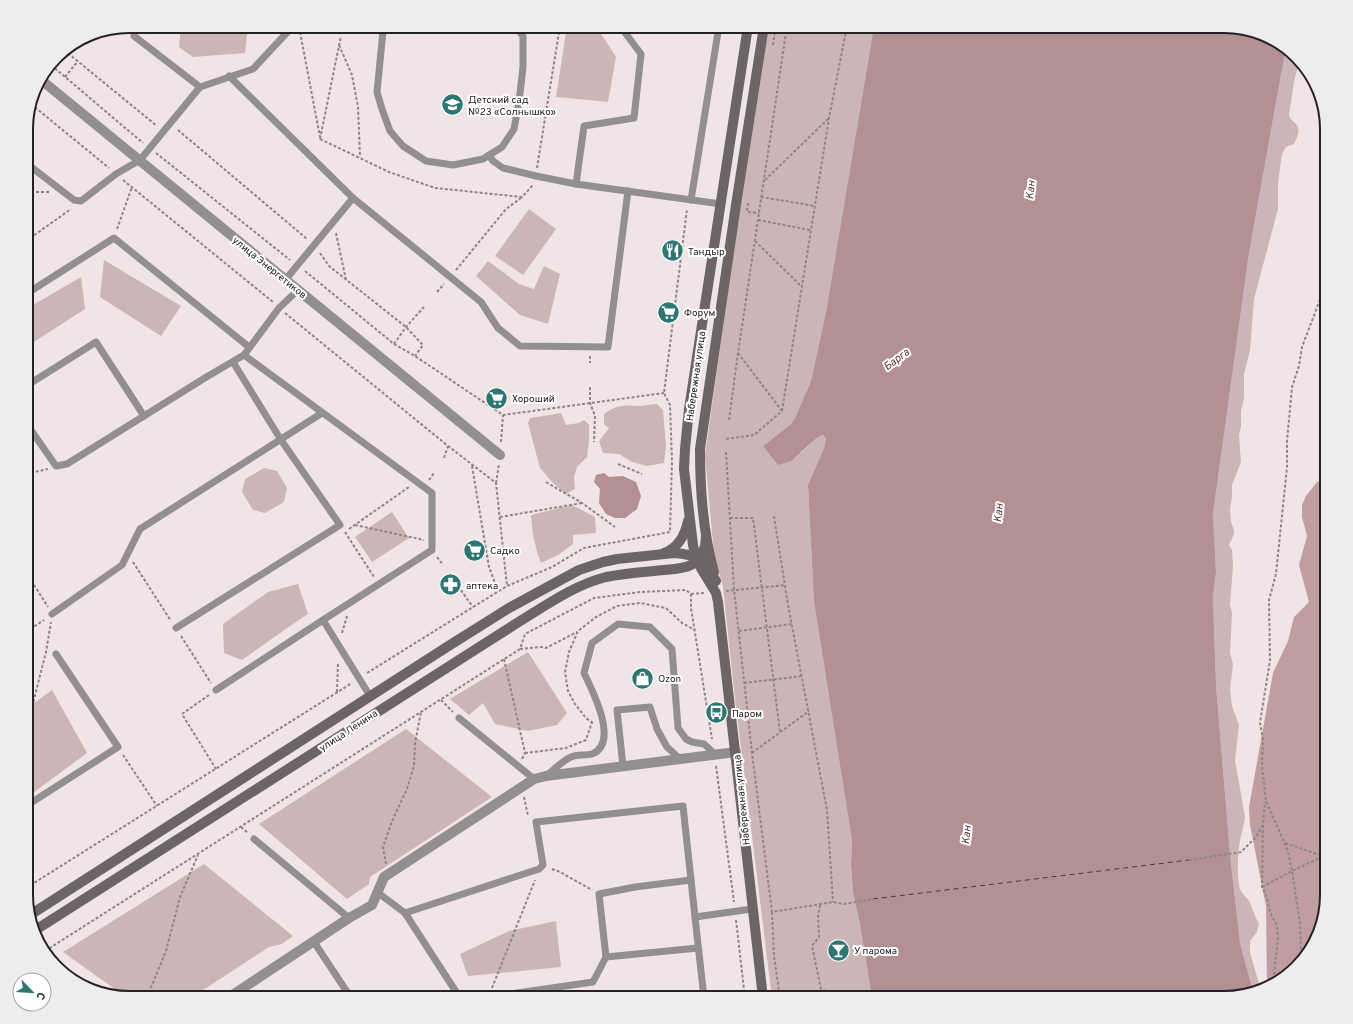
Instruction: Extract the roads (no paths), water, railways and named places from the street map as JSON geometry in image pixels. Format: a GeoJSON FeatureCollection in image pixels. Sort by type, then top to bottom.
{"type":"FeatureCollection","features":[{"type":"Feature","properties":{"kind":"main road","name":"Набережная улица"},"geometry":{"type":"LineString","coordinates":[[714,583],[702,570],[693,545],[685,480],[685,448],[689,409],[747,33]]}},
{"type":"Feature","properties":{"kind":"main road","name":"Набережная улица"},"geometry":{"type":"LineString","coordinates":[[762,991],[718,602],[706,534],[700,449],[763,33]]}},
{"type":"Feature","properties":{"kind":"main road"},"geometry":{"type":"LineString","coordinates":[[721,204],[736,205]]}},
{"type":"Feature","properties":{"kind":"main road","name":"улица Ленина"},"geometry":{"type":"LineString","coordinates":[[656,556],[667,552],[676,546],[682,538],[689,517]]}},
{"type":"Feature","properties":{"kind":"main road"},"geometry":{"type":"LineString","coordinates":[[697,559],[704,550],[706,534]]}},
{"type":"Feature","properties":{"kind":"main road","name":"улица Ленина"},"geometry":{"type":"LineString","coordinates":[[35,912],[509,608],[579,570],[603,562],[678,553],[697,559],[691,565],[677,569]]}},
{"type":"Feature","properties":{"kind":"main road","name":"улица Ленина"},"geometry":{"type":"LineString","coordinates":[[39,928],[457,660],[552,602],[586,584],[606,578],[677,569],[684,569],[700,574],[714,583]]}},
{"type":"Feature","properties":{"kind":"street","name":"улица Энергетиков"},"geometry":{"type":"LineString","coordinates":[[45,83],[500,454]]}},
{"type":"Feature","properties":{"kind":"street"},"geometry":{"type":"LineString","coordinates":[[239,991],[349,918],[372,905],[384,877],[388,874],[534,779],[546,776],[679,758],[736,752]]}},
{"type":"Feature","properties":{"kind":"lane"},"geometry":{"type":"LineString","coordinates":[[134,33],[134,36],[200,87]]}},
{"type":"Feature","properties":{"kind":"lane"},"geometry":{"type":"LineString","coordinates":[[33,168],[74,200],[81,201],[116,174],[140,160],[200,87],[253,69],[286,33]]}},
{"type":"Feature","properties":{"kind":"lane"},"geometry":{"type":"LineString","coordinates":[[383,33],[377,92],[390,131],[403,146],[426,161],[453,165],[483,159],[502,147],[514,129],[523,67],[523,36],[521,33]]}},
{"type":"Feature","properties":{"kind":"lane"},"geometry":{"type":"LineString","coordinates":[[576,184],[584,126],[634,118],[641,54],[625,33]]}},
{"type":"Feature","properties":{"kind":"lane"},"geometry":{"type":"LineString","coordinates":[[687,199],[718,33]]}},
{"type":"Feature","properties":{"kind":"lane"},"geometry":{"type":"LineString","coordinates":[[229,76],[353,198],[481,302],[498,328],[520,346],[608,347],[628,191]]}},
{"type":"Feature","properties":{"kind":"lane"},"geometry":{"type":"LineString","coordinates":[[489,155],[493,161],[503,168],[536,176],[576,184],[721,204]]}},
{"type":"Feature","properties":{"kind":"lane"},"geometry":{"type":"LineString","coordinates":[[286,279],[353,198]]}},
{"type":"Feature","properties":{"kind":"lane"},"geometry":{"type":"LineString","coordinates":[[33,290],[114,238],[249,347]]}},
{"type":"Feature","properties":{"kind":"lane"},"geometry":{"type":"LineString","coordinates":[[33,432],[56,466],[67,464],[244,355],[279,308],[298,290]]}},
{"type":"Feature","properties":{"kind":"lane"},"geometry":{"type":"LineString","coordinates":[[33,382],[96,342],[144,416]]}},
{"type":"Feature","properties":{"kind":"lane"},"geometry":{"type":"LineString","coordinates":[[216,690],[432,550],[432,493],[244,355]]}},
{"type":"Feature","properties":{"kind":"lane"},"geometry":{"type":"LineString","coordinates":[[176,628],[340,525],[281,440],[233,362]]}},
{"type":"Feature","properties":{"kind":"lane"},"geometry":{"type":"LineString","coordinates":[[52,614],[122,565],[140,529],[322,413]]}},
{"type":"Feature","properties":{"kind":"lane"},"geometry":{"type":"LineString","coordinates":[[323,620],[370,696]]}},
{"type":"Feature","properties":{"kind":"lane"},"geometry":{"type":"LineString","coordinates":[[546,776],[571,757],[592,754],[600,749],[604,742],[605,735],[597,702],[584,673],[592,643],[618,624],[650,627],[672,649],[678,728],[686,739],[692,742],[704,744],[714,754]]}},
{"type":"Feature","properties":{"kind":"lane"},"geometry":{"type":"LineString","coordinates":[[33,802],[118,747],[56,654]]}},
{"type":"Feature","properties":{"kind":"lane"},"geometry":{"type":"LineString","coordinates":[[623,766],[617,710],[650,707],[657,729],[667,747],[679,758]]}},
{"type":"Feature","properties":{"kind":"lane"},"geometry":{"type":"LineString","coordinates":[[459,718],[534,779]]}},
{"type":"Feature","properties":{"kind":"lane"},"geometry":{"type":"LineString","coordinates":[[405,912],[541,867],[536,822],[683,806],[703,991]]}},
{"type":"Feature","properties":{"kind":"lane"},"geometry":{"type":"LineString","coordinates":[[254,839],[349,918]]}},
{"type":"Feature","properties":{"kind":"lane"},"geometry":{"type":"LineString","coordinates":[[530,991],[592,982],[606,957],[599,894],[635,887],[691,880]]}},
{"type":"Feature","properties":{"kind":"lane"},"geometry":{"type":"LineString","coordinates":[[377,892],[405,912],[456,991]]}},
{"type":"Feature","properties":{"kind":"lane"},"geometry":{"type":"LineString","coordinates":[[695,917],[752,909]]}},
{"type":"Feature","properties":{"kind":"lane"},"geometry":{"type":"LineString","coordinates":[[314,942],[347,991]]}},
{"type":"Feature","properties":{"kind":"lane"},"geometry":{"type":"LineString","coordinates":[[606,957],[698,948]]}},
{"type":"Feature","properties":{"kind":"water"},"geometry":{"type":"Polygon","coordinates":[[[873,33],[1230,33],[1261,40],[1285,54],[1249,253],[1213,514],[1216,572],[1213,597],[1216,685],[1230,854],[1240,943],[1252,987],[1224,991],[871,991],[860,924],[853,893],[851,865],[852,841],[814,602],[808,485],[824,448],[826,439],[823,435],[818,437],[791,461],[778,465],[763,446],[791,424],[795,418],[811,381],[826,312],[873,33]]]}},
{"type":"Feature","properties":{"kind":"water"},"geometry":{"type":"Polygon","coordinates":[[[604,473],[609,477],[623,476],[636,482],[641,496],[637,509],[625,518],[615,518],[606,514],[599,503],[600,489],[594,482],[596,475],[604,473]]]}},
{"type":"Feature","properties":{"kind":"place","name":"Детский сад №23 «Солнышко»"},"geometry":{"type":"Point","coordinates":[453,105]}},
{"type":"Feature","properties":{"kind":"place","name":"Тандыр"},"geometry":{"type":"Point","coordinates":[672,251]}},
{"type":"Feature","properties":{"kind":"place","name":"Форум"},"geometry":{"type":"Point","coordinates":[668,312]}},
{"type":"Feature","properties":{"kind":"place","name":"Хороший"},"geometry":{"type":"Point","coordinates":[497,398]}},
{"type":"Feature","properties":{"kind":"place","name":"Садко"},"geometry":{"type":"Point","coordinates":[475,550]}},
{"type":"Feature","properties":{"kind":"place","name":"аптека"},"geometry":{"type":"Point","coordinates":[450,585]}},
{"type":"Feature","properties":{"kind":"place","name":"Ozon"},"geometry":{"type":"Point","coordinates":[643,678]}},
{"type":"Feature","properties":{"kind":"place","name":"Паром"},"geometry":{"type":"Point","coordinates":[716,713]}},
{"type":"Feature","properties":{"kind":"place","name":"У парома"},"geometry":{"type":"Point","coordinates":[838,950]}},
{"type":"Feature","properties":{"kind":"water label","name":"Кан"},"geometry":{"type":"Point","coordinates":[1030,190]}},
{"type":"Feature","properties":{"kind":"water label","name":"Барга"},"geometry":{"type":"Point","coordinates":[896,359]}},
{"type":"Feature","properties":{"kind":"water label","name":"Кан"},"geometry":{"type":"Point","coordinates":[998,513]}},
{"type":"Feature","properties":{"kind":"water label","name":"Кан"},"geometry":{"type":"Point","coordinates":[966,835]}}]}
